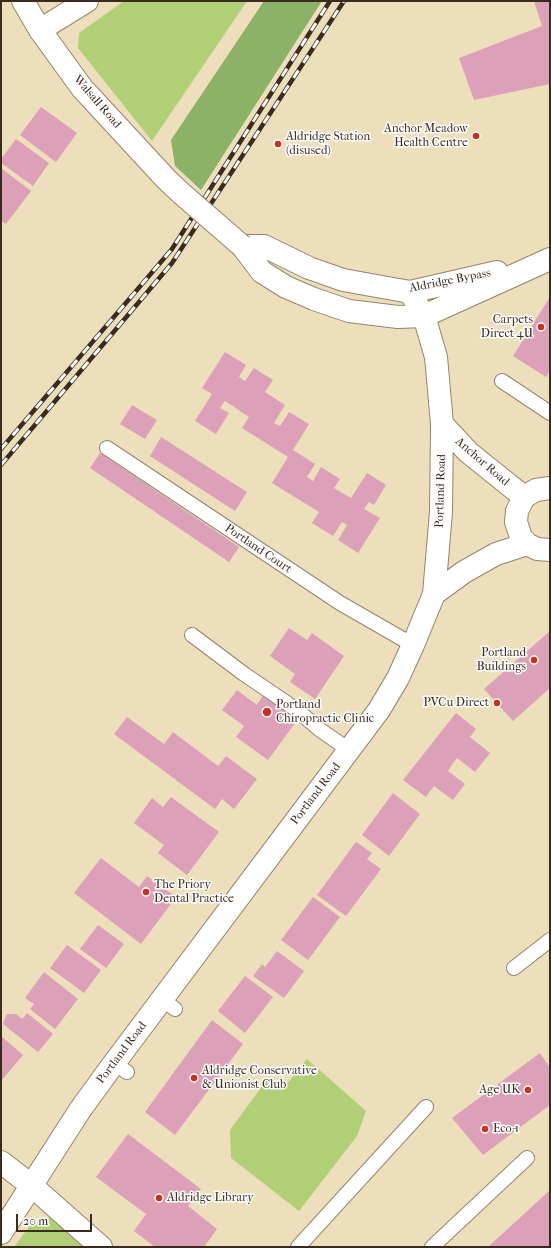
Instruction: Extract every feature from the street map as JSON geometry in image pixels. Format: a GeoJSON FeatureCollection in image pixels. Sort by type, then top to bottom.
{"type":"FeatureCollection","features":[{"type":"Feature","properties":{"kind":"street","name":"Walsall Road"},"geometry":{"type":"LineString","coordinates":[[23,1],[40,30],[82,88],[167,180],[242,246]]}},
{"type":"Feature","properties":{"kind":"street"},"geometry":{"type":"LineString","coordinates":[[40,30],[87,1]]}},
{"type":"Feature","properties":{"kind":"street","name":"Aldridge Bypass"},"geometry":{"type":"LineString","coordinates":[[242,246],[264,246],[309,268],[343,280],[410,292],[545,261]]}},
{"type":"Feature","properties":{"kind":"street","name":"Aldridge Bypass"},"geometry":{"type":"LineString","coordinates":[[242,246],[262,272],[286,287],[314,300],[349,311],[398,317],[424,316],[545,261]]}},
{"type":"Feature","properties":{"kind":"street","name":"Portland Road"},"geometry":{"type":"LineString","coordinates":[[1,1233],[80,1110],[121,1068],[379,710],[398,678],[413,645],[434,594],[441,512],[442,424],[436,357],[424,316],[410,292]]}},
{"type":"Feature","properties":{"kind":"street","name":"Anchor Road"},"geometry":{"type":"LineString","coordinates":[[442,424],[468,452],[524,498]]}},
{"type":"Feature","properties":{"kind":"street"},"geometry":{"type":"LineString","coordinates":[[550,488],[536,490],[524,498],[517,511],[516,522],[521,537],[527,544],[537,549],[550,550]]}},
{"type":"Feature","properties":{"kind":"street"},"geometry":{"type":"LineString","coordinates":[[434,594],[464,572],[496,554],[527,544]]}},
{"type":"Feature","properties":{"kind":"street"},"geometry":{"type":"LineString","coordinates":[[1,1162],[32,1186],[101,1247]]}},
{"type":"Feature","properties":{"kind":"lane"},"geometry":{"type":"LineString","coordinates":[[502,381],[550,413]]}},
{"type":"Feature","properties":{"kind":"lane","name":"Portland Court"},"geometry":{"type":"LineString","coordinates":[[107,448],[340,603],[413,645]]}},
{"type":"Feature","properties":{"kind":"lane"},"geometry":{"type":"LineString","coordinates":[[192,635],[244,674],[297,710],[319,729],[349,750]]}},
{"type":"Feature","properties":{"kind":"lane"},"geometry":{"type":"LineString","coordinates":[[514,968],[550,940]]}},
{"type":"Feature","properties":{"kind":"lane"},"geometry":{"type":"LineString","coordinates":[[298,1247],[426,1107]]}},
{"type":"Feature","properties":{"kind":"lane"},"geometry":{"type":"LineString","coordinates":[[432,1247],[527,1158]]}},
{"type":"Feature","properties":{"kind":"green space"},"geometry":{"type":"Polygon","coordinates":[[[124,1],[247,1],[152,141],[78,48],[79,33],[124,1]]]}},
{"type":"Feature","properties":{"kind":"green space"},"geometry":{"type":"Polygon","coordinates":[[[264,1],[322,1],[201,190],[175,166],[171,140],[264,1]]]}},
{"type":"Feature","properties":{"kind":"green space"},"geometry":{"type":"Polygon","coordinates":[[[307,1059],[366,1111],[357,1136],[299,1211],[231,1158],[230,1130],[268,1078],[282,1090],[307,1059]]]}},
{"type":"Feature","properties":{"kind":"green space"},"geometry":{"type":"Polygon","coordinates":[[[51,1217],[86,1247],[14,1247],[29,1227],[51,1217]]]}},
{"type":"Feature","properties":{"kind":"building"},"geometry":{"type":"Polygon","coordinates":[[[534,1],[550,1],[550,84],[474,100],[459,58],[542,26],[534,1]]]}},
{"type":"Feature","properties":{"kind":"building"},"geometry":{"type":"Polygon","coordinates":[[[41,107],[77,133],[56,162],[20,135],[41,107]]]}},
{"type":"Feature","properties":{"kind":"building"},"geometry":{"type":"Polygon","coordinates":[[[16,139],[49,163],[33,186],[1,163],[1,159],[16,139]]]}},
{"type":"Feature","properties":{"kind":"building"},"geometry":{"type":"Polygon","coordinates":[[[1,168],[31,191],[6,224],[1,221],[1,168]]]}},
{"type":"Feature","properties":{"kind":"building","name":"Carpets Direct 4U"},"geometry":{"type":"Polygon","coordinates":[[[550,297],[550,371],[546,377],[513,356],[550,297]]]}},
{"type":"Feature","properties":{"kind":"building"},"geometry":{"type":"Polygon","coordinates":[[[225,352],[246,365],[239,377],[245,381],[254,368],[273,380],[265,392],[285,405],[274,423],[280,426],[289,412],[309,424],[293,450],[315,464],[307,477],[313,481],[321,467],[340,479],[334,488],[351,498],[367,473],[386,485],[374,505],[369,502],[364,509],[380,518],[358,553],[338,540],[347,525],[342,522],[333,536],[312,523],[319,512],[272,483],[288,457],[242,428],[249,417],[225,401],[220,408],[229,413],[216,434],[195,421],[212,394],[202,388],[225,352]]]}},
{"type":"Feature","properties":{"kind":"building"},"geometry":{"type":"Polygon","coordinates":[[[132,405],[157,420],[145,439],[120,424],[132,405]]]}},
{"type":"Feature","properties":{"kind":"building"},"geometry":{"type":"Polygon","coordinates":[[[161,437],[247,492],[235,511],[150,456],[161,437]]]}},
{"type":"Feature","properties":{"kind":"building"},"geometry":{"type":"Polygon","coordinates":[[[100,453],[239,547],[229,562],[90,468],[100,453]]]}},
{"type":"Feature","properties":{"kind":"building"},"geometry":{"type":"Polygon","coordinates":[[[289,628],[307,640],[312,633],[344,656],[315,699],[290,682],[295,674],[270,656],[289,628]]]}},
{"type":"Feature","properties":{"kind":"building","name":"Portland Buildings"},"geometry":{"type":"Polygon","coordinates":[[[550,631],[550,688],[513,721],[484,689],[550,631]]]}},
{"type":"Feature","properties":{"kind":"building"},"geometry":{"type":"Polygon","coordinates":[[[237,690],[257,705],[264,694],[298,719],[268,760],[236,737],[244,726],[222,710],[237,690]]]}},
{"type":"Feature","properties":{"kind":"building"},"geometry":{"type":"Polygon","coordinates":[[[456,713],[476,729],[470,737],[490,753],[475,772],[457,758],[453,763],[448,771],[465,784],[453,800],[434,786],[426,797],[403,780],[456,713]]]}},
{"type":"Feature","properties":{"kind":"building"},"geometry":{"type":"Polygon","coordinates":[[[127,717],[164,744],[173,732],[218,766],[226,756],[257,779],[234,809],[222,799],[215,809],[114,734],[127,717]]]}},
{"type":"Feature","properties":{"kind":"building"},"geometry":{"type":"Polygon","coordinates":[[[393,793],[420,814],[389,856],[362,835],[393,793]]]}},
{"type":"Feature","properties":{"kind":"building"},"geometry":{"type":"Polygon","coordinates":[[[171,797],[219,832],[187,875],[158,853],[164,845],[134,823],[152,798],[163,807],[171,797]]]}},
{"type":"Feature","properties":{"kind":"building"},"geometry":{"type":"Polygon","coordinates":[[[356,842],[372,853],[367,859],[381,869],[346,916],[317,895],[356,842]]]}},
{"type":"Feature","properties":{"kind":"building"},"geometry":{"type":"Polygon","coordinates":[[[101,858],[139,887],[147,876],[176,897],[141,944],[74,893],[101,858]]]}},
{"type":"Feature","properties":{"kind":"building"},"geometry":{"type":"Polygon","coordinates":[[[313,897],[340,917],[308,960],[281,940],[313,897]]]}},
{"type":"Feature","properties":{"kind":"building"},"geometry":{"type":"Polygon","coordinates":[[[98,925],[124,944],[106,968],[80,949],[98,925]]]}},
{"type":"Feature","properties":{"kind":"building"},"geometry":{"type":"Polygon","coordinates":[[[67,945],[101,970],[84,993],[50,968],[67,945]]]}},
{"type":"Feature","properties":{"kind":"building"},"geometry":{"type":"Polygon","coordinates":[[[277,951],[304,971],[284,998],[253,976],[262,964],[265,967],[277,951]]]}},
{"type":"Feature","properties":{"kind":"building"},"geometry":{"type":"Polygon","coordinates":[[[44,972],[78,999],[55,1029],[30,1009],[34,1004],[25,998],[44,972]]]}},
{"type":"Feature","properties":{"kind":"building"},"geometry":{"type":"Polygon","coordinates":[[[245,976],[273,997],[245,1033],[218,1011],[245,976]]]}},
{"type":"Feature","properties":{"kind":"building"},"geometry":{"type":"Polygon","coordinates":[[[27,1013],[53,1034],[38,1052],[3,1024],[7,1014],[16,1014],[22,1019],[27,1013]]]}},
{"type":"Feature","properties":{"kind":"building","name":"Aldridge Conservative & Unionist Club"},"geometry":{"type":"Polygon","coordinates":[[[212,1020],[243,1044],[175,1135],[145,1112],[212,1020]]]}},
{"type":"Feature","properties":{"kind":"building"},"geometry":{"type":"Polygon","coordinates":[[[1,1036],[23,1055],[1,1081],[1,1036]]]}},
{"type":"Feature","properties":{"kind":"building"},"geometry":{"type":"Polygon","coordinates":[[[540,1053],[550,1068],[550,1105],[483,1155],[452,1118],[540,1053]]]}},
{"type":"Feature","properties":{"kind":"building","name":"Aldridge Library"},"geometry":{"type":"Polygon","coordinates":[[[128,1134],[201,1189],[188,1206],[217,1229],[204,1247],[155,1247],[134,1231],[146,1214],[96,1177],[128,1134]]]}},
{"type":"Feature","properties":{"kind":"building"},"geometry":{"type":"Polygon","coordinates":[[[550,1190],[550,1247],[488,1247],[550,1190]]]}},
{"type":"Feature","properties":{"kind":"railway"},"geometry":{"type":"LineString","coordinates":[[1,449],[172,249],[330,1]]}},
{"type":"Feature","properties":{"kind":"railway"},"geometry":{"type":"LineString","coordinates":[[1,465],[172,263],[344,1]]}},
{"type":"Feature","properties":{"kind":"place","name":"Anchor Meadow Health Centre"},"geometry":{"type":"Point","coordinates":[476,136]}},
{"type":"Feature","properties":{"kind":"place","name":"Aldridge Station (disused)"},"geometry":{"type":"Point","coordinates":[278,144]}},
{"type":"Feature","properties":{"kind":"place","name":"Carpets Direct 4U"},"geometry":{"type":"Point","coordinates":[541,327]}},
{"type":"Feature","properties":{"kind":"place","name":"Portland Buildings"},"geometry":{"type":"Point","coordinates":[534,660]}},
{"type":"Feature","properties":{"kind":"place","name":"PVCu Direct"},"geometry":{"type":"Point","coordinates":[497,703]}},
{"type":"Feature","properties":{"kind":"place","name":"Portland Chiropractic Clinic"},"geometry":{"type":"Point","coordinates":[267,712]}},
{"type":"Feature","properties":{"kind":"place","name":"The Priory Dental Practice"},"geometry":{"type":"Point","coordinates":[146,892]}},
{"type":"Feature","properties":{"kind":"place","name":"Aldridge Conservative & Unionist Club"},"geometry":{"type":"Point","coordinates":[194,1078]}},
{"type":"Feature","properties":{"kind":"place","name":"Age UK"},"geometry":{"type":"Point","coordinates":[528,1090]}},
{"type":"Feature","properties":{"kind":"place","name":"Eco-1"},"geometry":{"type":"Point","coordinates":[485,1129]}},
{"type":"Feature","properties":{"kind":"place","name":"Aldridge Library"},"geometry":{"type":"Point","coordinates":[159,1198]}}]}
